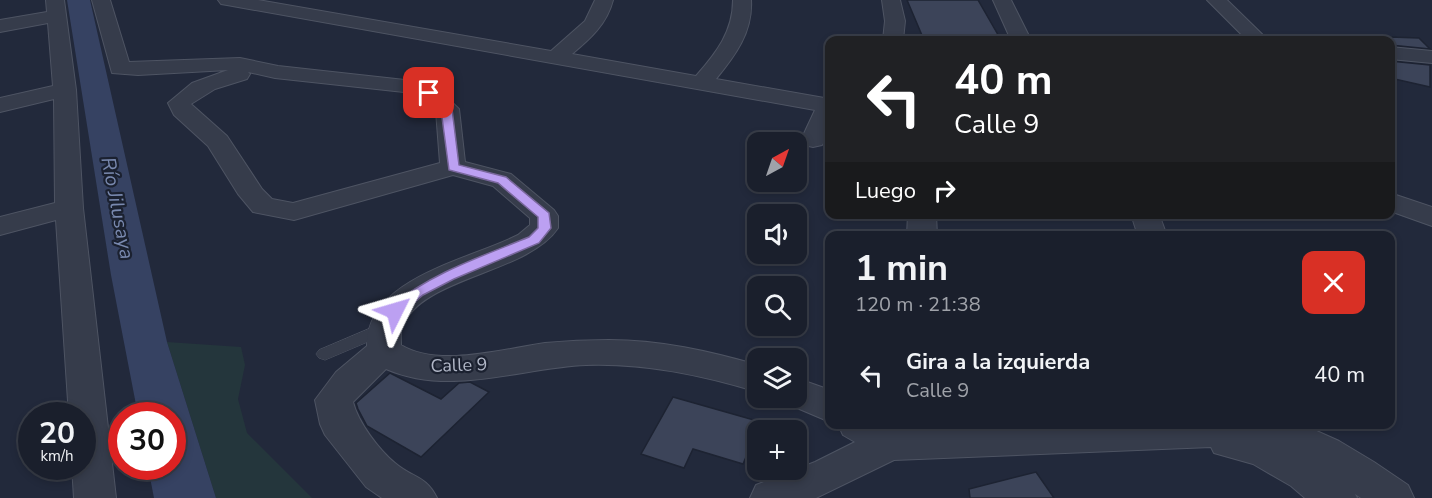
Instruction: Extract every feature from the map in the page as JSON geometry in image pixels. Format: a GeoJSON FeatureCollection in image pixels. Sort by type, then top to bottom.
{"type":"FeatureCollection","features":[{"type":"Feature","properties":{"kind":"street"},"geometry":{"type":"LineString","coordinates":[[101,0],[120,68],[140,70],[237,64],[260,65],[275,72]]}},
{"type":"Feature","properties":{"kind":"street"},"geometry":{"type":"LineString","coordinates":[[227,0],[825,105]]}},
{"type":"Feature","properties":{"kind":"street"},"geometry":{"type":"LineString","coordinates":[[555,58],[587,30],[604,0]]}},
{"type":"Feature","properties":{"kind":"street"},"geometry":{"type":"LineString","coordinates":[[701,83],[725,55],[738,29],[742,0]]}},
{"type":"Feature","properties":{"kind":"street"},"geometry":{"type":"LineString","coordinates":[[891,0],[895,21],[893,36]]}},
{"type":"Feature","properties":{"kind":"street"},"geometry":{"type":"LineString","coordinates":[[1002,0],[1019,36]]}},
{"type":"Feature","properties":{"kind":"street"},"geometry":{"type":"LineString","coordinates":[[1216,0],[1254,36]]}},
{"type":"Feature","properties":{"kind":"street"},"geometry":{"type":"LineString","coordinates":[[0,26],[55,8],[65,90],[69,208],[95,498]]}},
{"type":"Feature","properties":{"kind":"street"},"geometry":{"type":"LineString","coordinates":[[1395,53],[1432,57]]}},
{"type":"Feature","properties":{"kind":"street"},"geometry":{"type":"LineString","coordinates":[[416,498],[380,475],[339,424],[333,400],[385,339],[395,311],[418,292],[449,276],[534,240],[544,228],[544,216],[502,180],[453,167],[294,212],[263,206],[252,194],[218,141],[182,110],[179,103],[193,91],[219,78],[242,74],[275,72],[406,86],[429,93],[447,109],[453,167]]}},
{"type":"Feature","properties":{"kind":"street"},"geometry":{"type":"LineString","coordinates":[[0,105],[65,90]]}},
{"type":"Feature","properties":{"kind":"street"},"geometry":{"type":"LineString","coordinates":[[813,140],[825,114]]}},
{"type":"Feature","properties":{"kind":"street"},"geometry":{"type":"LineString","coordinates":[[1395,203],[1432,217]]}},
{"type":"Feature","properties":{"kind":"street"},"geometry":{"type":"LineString","coordinates":[[0,226],[69,208]]}},
{"type":"Feature","properties":{"kind":"street","name":"Calle 9"},"geometry":{"type":"LineString","coordinates":[[385,339],[403,362],[429,368],[489,365],[563,354],[634,353],[731,370],[747,375]]}},
{"type":"Feature","properties":{"kind":"street"},"geometry":{"type":"LineString","coordinates":[[807,396],[825,405]]}},
{"type":"Feature","properties":{"kind":"street"},"geometry":{"type":"LineString","coordinates":[[771,498],[829,474],[873,434],[1199,434],[1233,429]]}},
{"type":"Feature","properties":{"kind":"street"},"geometry":{"type":"LineString","coordinates":[[1258,429],[1287,434],[1341,461],[1393,498]]}},
{"type":"Feature","properties":{"kind":"street"},"geometry":{"type":"LineString","coordinates":[[1199,434],[1264,451],[1305,474],[1336,498]]}},
{"type":"Feature","properties":{"kind":"lane"},"geometry":{"type":"LineString","coordinates":[[326,354],[385,339]]}},
{"type":"Feature","properties":{"kind":"shaded area"},"geometry":{"type":"Polygon","coordinates":[[[167,342],[241,347],[245,365],[238,399],[247,433],[312,498],[216,498],[167,342]]]}},
{"type":"Feature","properties":{"kind":"water","name":"Río Jilusaya"},"geometry":{"type":"Polygon","coordinates":[[[67,0],[90,0],[167,342],[186,402],[135,402],[111,275],[67,0]]]}},
{"type":"Feature","properties":{"kind":"water","name":"Río Jilusaya"},"geometry":{"type":"Polygon","coordinates":[[[186,402],[216,498],[154,498],[151,480],[186,480],[186,402]]]}},
{"type":"Feature","properties":{"kind":"building"},"geometry":{"type":"Polygon","coordinates":[[[907,0],[978,0],[999,36],[922,36],[907,0]]]}},
{"type":"Feature","properties":{"kind":"building"},"geometry":{"type":"Polygon","coordinates":[[[1395,37],[1419,38],[1430,49],[1395,46],[1395,37]]]}},
{"type":"Feature","properties":{"kind":"building"},"geometry":{"type":"Polygon","coordinates":[[[1395,62],[1430,65],[1430,87],[1395,79],[1395,62]]]}},
{"type":"Feature","properties":{"kind":"building"},"geometry":{"type":"Polygon","coordinates":[[[390,373],[441,399],[459,383],[470,382],[489,392],[421,457],[367,426],[358,409],[356,403],[390,373]]]}},
{"type":"Feature","properties":{"kind":"building"},"geometry":{"type":"Polygon","coordinates":[[[673,397],[754,420],[747,420],[747,455],[743,464],[693,449],[684,468],[641,454],[673,397]]]}},
{"type":"Feature","properties":{"kind":"building"},"geometry":{"type":"Polygon","coordinates":[[[1036,472],[1054,498],[970,498],[969,489],[1036,472]]]}},
{"type":"Feature","properties":{"kind":"route"},"geometry":{"type":"LineString","coordinates":[[395,311],[418,292],[449,276],[534,240],[544,228],[544,216],[502,180],[453,167],[447,109],[429,93]]}}]}
